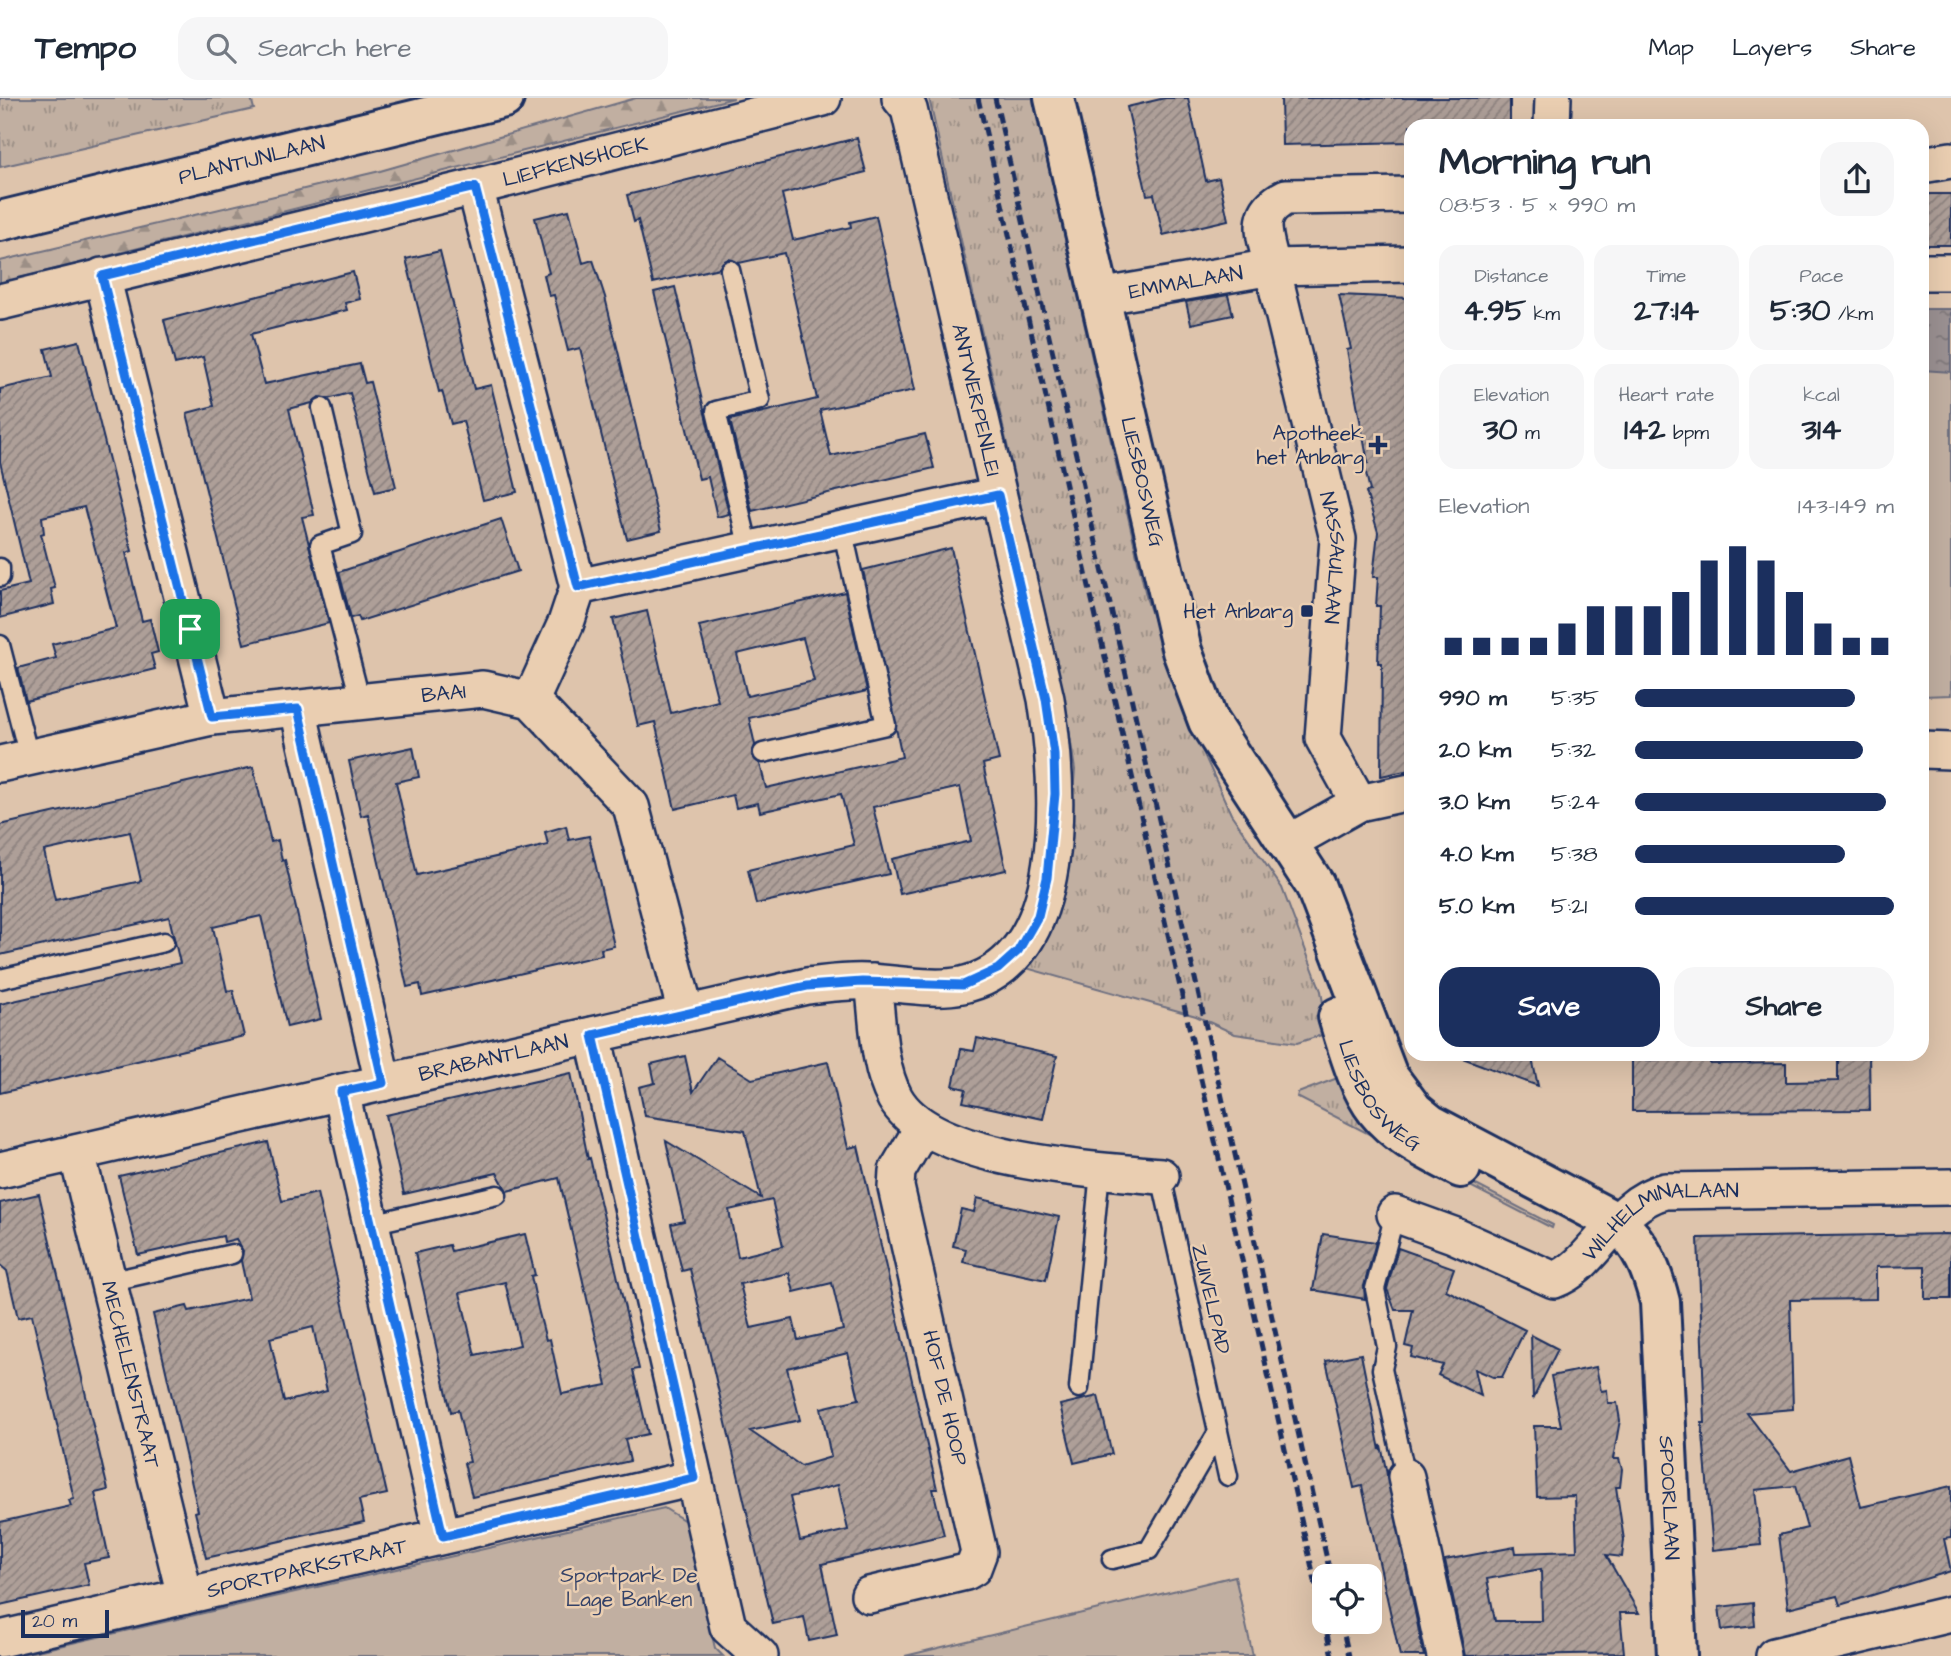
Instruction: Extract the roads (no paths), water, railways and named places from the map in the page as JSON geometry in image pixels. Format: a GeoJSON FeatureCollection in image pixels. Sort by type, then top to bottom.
{"type":"FeatureCollection","features":[{"type":"Feature","properties":{"kind":"street","name":"PLANTIJNLAAN"},"geometry":{"type":"LineString","coordinates":[[0,221],[504,98]]}},
{"type":"Feature","properties":{"kind":"street","name":"LIEFKENSHOEK"},"geometry":{"type":"LineString","coordinates":[[0,302],[475,187],[823,98]]}},
{"type":"Feature","properties":{"kind":"street","name":"ANTWERPENLEI"},"geometry":{"type":"LineString","coordinates":[[900,98],[909,109],[1046,699],[1054,754],[1053,835],[1038,916],[1018,951],[987,975]]}},
{"type":"Feature","properties":{"kind":"street"},"geometry":{"type":"LineString","coordinates":[[1552,119],[1553,98]]}},
{"type":"Feature","properties":{"kind":"street","name":"LIESBOSWEG"},"geometry":{"type":"LineString","coordinates":[[1054,99],[1191,678],[1208,721],[1286,844],[1345,1041],[1363,1090],[1374,1111],[1410,1143],[1608,1231]]}},
{"type":"Feature","properties":{"kind":"street"},"geometry":{"type":"LineString","coordinates":[[1929,164],[1951,160]]}},
{"type":"Feature","properties":{"kind":"street"},"geometry":{"type":"LineString","coordinates":[[475,187],[578,587],[531,700],[631,806],[686,1013]]}},
{"type":"Feature","properties":{"kind":"street","name":"EMMALAAN"},"geometry":{"type":"LineString","coordinates":[[1272,267],[1264,225],[1265,212],[1273,203],[1286,197],[1404,195]]}},
{"type":"Feature","properties":{"kind":"street","name":"EMMALAAN"},"geometry":{"type":"LineString","coordinates":[[1099,297],[1272,267],[1404,264]]}},
{"type":"Feature","properties":{"kind":"street","name":"NASSAULAAN"},"geometry":{"type":"LineString","coordinates":[[1272,267],[1338,539],[1323,738],[1359,803]]}},
{"type":"Feature","properties":{"kind":"street"},"geometry":{"type":"LineString","coordinates":[[1929,272],[1951,272]]}},
{"type":"Feature","properties":{"kind":"street"},"geometry":{"type":"LineString","coordinates":[[102,276],[212,717]]}},
{"type":"Feature","properties":{"kind":"street"},"geometry":{"type":"LineString","coordinates":[[578,587],[998,495]]}},
{"type":"Feature","properties":{"kind":"street","name":"BAAI"},"geometry":{"type":"LineString","coordinates":[[14,761],[212,717],[483,689],[531,700]]}},
{"type":"Feature","properties":{"kind":"street"},"geometry":{"type":"LineString","coordinates":[[298,709],[383,1083]]}},
{"type":"Feature","properties":{"kind":"street"},"geometry":{"type":"LineString","coordinates":[[1929,750],[1951,751]]}},
{"type":"Feature","properties":{"kind":"street"},"geometry":{"type":"LineString","coordinates":[[1286,844],[1359,803],[1404,793]]}},
{"type":"Feature","properties":{"kind":"street","name":"BRABANTLAAN"},"geometry":{"type":"LineString","coordinates":[[0,1171],[807,986],[873,982],[954,986],[987,975]]}},
{"type":"Feature","properties":{"kind":"street"},"geometry":{"type":"LineString","coordinates":[[873,982],[884,1066],[891,1089],[907,1113],[923,1127],[984,1150],[1087,1163],[1161,1176]]}},
{"type":"Feature","properties":{"kind":"street"},"geometry":{"type":"LineString","coordinates":[[593,1035],[728,1627],[760,1656]]}},
{"type":"Feature","properties":{"kind":"street"},"geometry":{"type":"LineString","coordinates":[[341,1092],[443,1536]]}},
{"type":"Feature","properties":{"kind":"street","name":"HOF DE HOOP"},"geometry":{"type":"LineString","coordinates":[[869,1595],[965,1572],[973,1568],[979,1552],[896,1187],[897,1171],[923,1127]]}},
{"type":"Feature","properties":{"kind":"street","name":"MECHELENSTRAAT"},"geometry":{"type":"LineString","coordinates":[[77,1153],[185,1596]]}},
{"type":"Feature","properties":{"kind":"street","name":"WILHELMINALAAN"},"geometry":{"type":"LineString","coordinates":[[1395,1214],[1453,1235],[1554,1280],[1562,1277],[1647,1195],[1682,1188],[1951,1187]]}},
{"type":"Feature","properties":{"kind":"street","name":"SPOORLAAN"},"geometry":{"type":"LineString","coordinates":[[1608,1231],[1626,1276],[1661,1341],[1677,1656]]}},
{"type":"Feature","properties":{"kind":"street"},"geometry":{"type":"LineString","coordinates":[[1406,1477],[1445,1656]]}},
{"type":"Feature","properties":{"kind":"street","name":"SPORTPARKSTRAAT"},"geometry":{"type":"LineString","coordinates":[[0,1639],[694,1478]]}},
{"type":"Feature","properties":{"kind":"street"},"geometry":{"type":"LineString","coordinates":[[1774,1656],[1951,1614]]}},
{"type":"Feature","properties":{"kind":"lane"},"geometry":{"type":"LineString","coordinates":[[730,270],[760,400],[716,411],[749,549]]}},
{"type":"Feature","properties":{"kind":"lane"},"geometry":{"type":"LineString","coordinates":[[321,408],[352,534],[320,545],[361,703]]}},
{"type":"Feature","properties":{"kind":"lane"},"geometry":{"type":"LineString","coordinates":[[763,753],[886,725],[842,528]]}},
{"type":"Feature","properties":{"kind":"lane"},"geometry":{"type":"LineString","coordinates":[[0,568],[0,577]]}},
{"type":"Feature","properties":{"kind":"lane"},"geometry":{"type":"LineString","coordinates":[[0,645],[14,761]]}},
{"type":"Feature","properties":{"kind":"lane"},"geometry":{"type":"LineString","coordinates":[[0,979],[164,942]]}},
{"type":"Feature","properties":{"kind":"lane"},"geometry":{"type":"LineString","coordinates":[[1079,1388],[1087,1163]]}},
{"type":"Feature","properties":{"kind":"lane","name":"ZUIVELPAD"},"geometry":{"type":"LineString","coordinates":[[1161,1176],[1228,1476]]}},
{"type":"Feature","properties":{"kind":"lane"},"geometry":{"type":"LineString","coordinates":[[371,1223],[496,1195]]}},
{"type":"Feature","properties":{"kind":"lane"},"geometry":{"type":"LineString","coordinates":[[1395,1214],[1376,1289],[1387,1347],[1382,1369],[1406,1477]]}},
{"type":"Feature","properties":{"kind":"lane"},"geometry":{"type":"LineString","coordinates":[[108,1282],[232,1254]]}},
{"type":"Feature","properties":{"kind":"lane"},"geometry":{"type":"LineString","coordinates":[[1112,1559],[1149,1549],[1218,1432]]}},
{"type":"Feature","properties":{"kind":"water"},"geometry":{"type":"Polygon","coordinates":[[[1929,309],[1951,309],[1951,372],[1929,370],[1929,309]]]}},
{"type":"Feature","properties":{"kind":"railway"},"geometry":{"type":"LineString","coordinates":[[978,98],[1332,1656]]}},
{"type":"Feature","properties":{"kind":"railway"},"geometry":{"type":"LineString","coordinates":[[995,98],[1328,1564]]}},
{"type":"Feature","properties":{"kind":"railway"},"geometry":{"type":"LineString","coordinates":[[1344,1634],[1349,1656]]}},
{"type":"Feature","properties":{"kind":"place","name":"Apotheek het Anbarg"},"geometry":{"type":"Point","coordinates":[1378,445]}},
{"type":"Feature","properties":{"kind":"place","name":"Het Anbarg"},"geometry":{"type":"Point","coordinates":[1307,611]}},
{"type":"Feature","properties":{"kind":"park label","name":"Sportpark De Lage Banken"},"geometry":{"type":"Point","coordinates":[629,1587]}}]}
